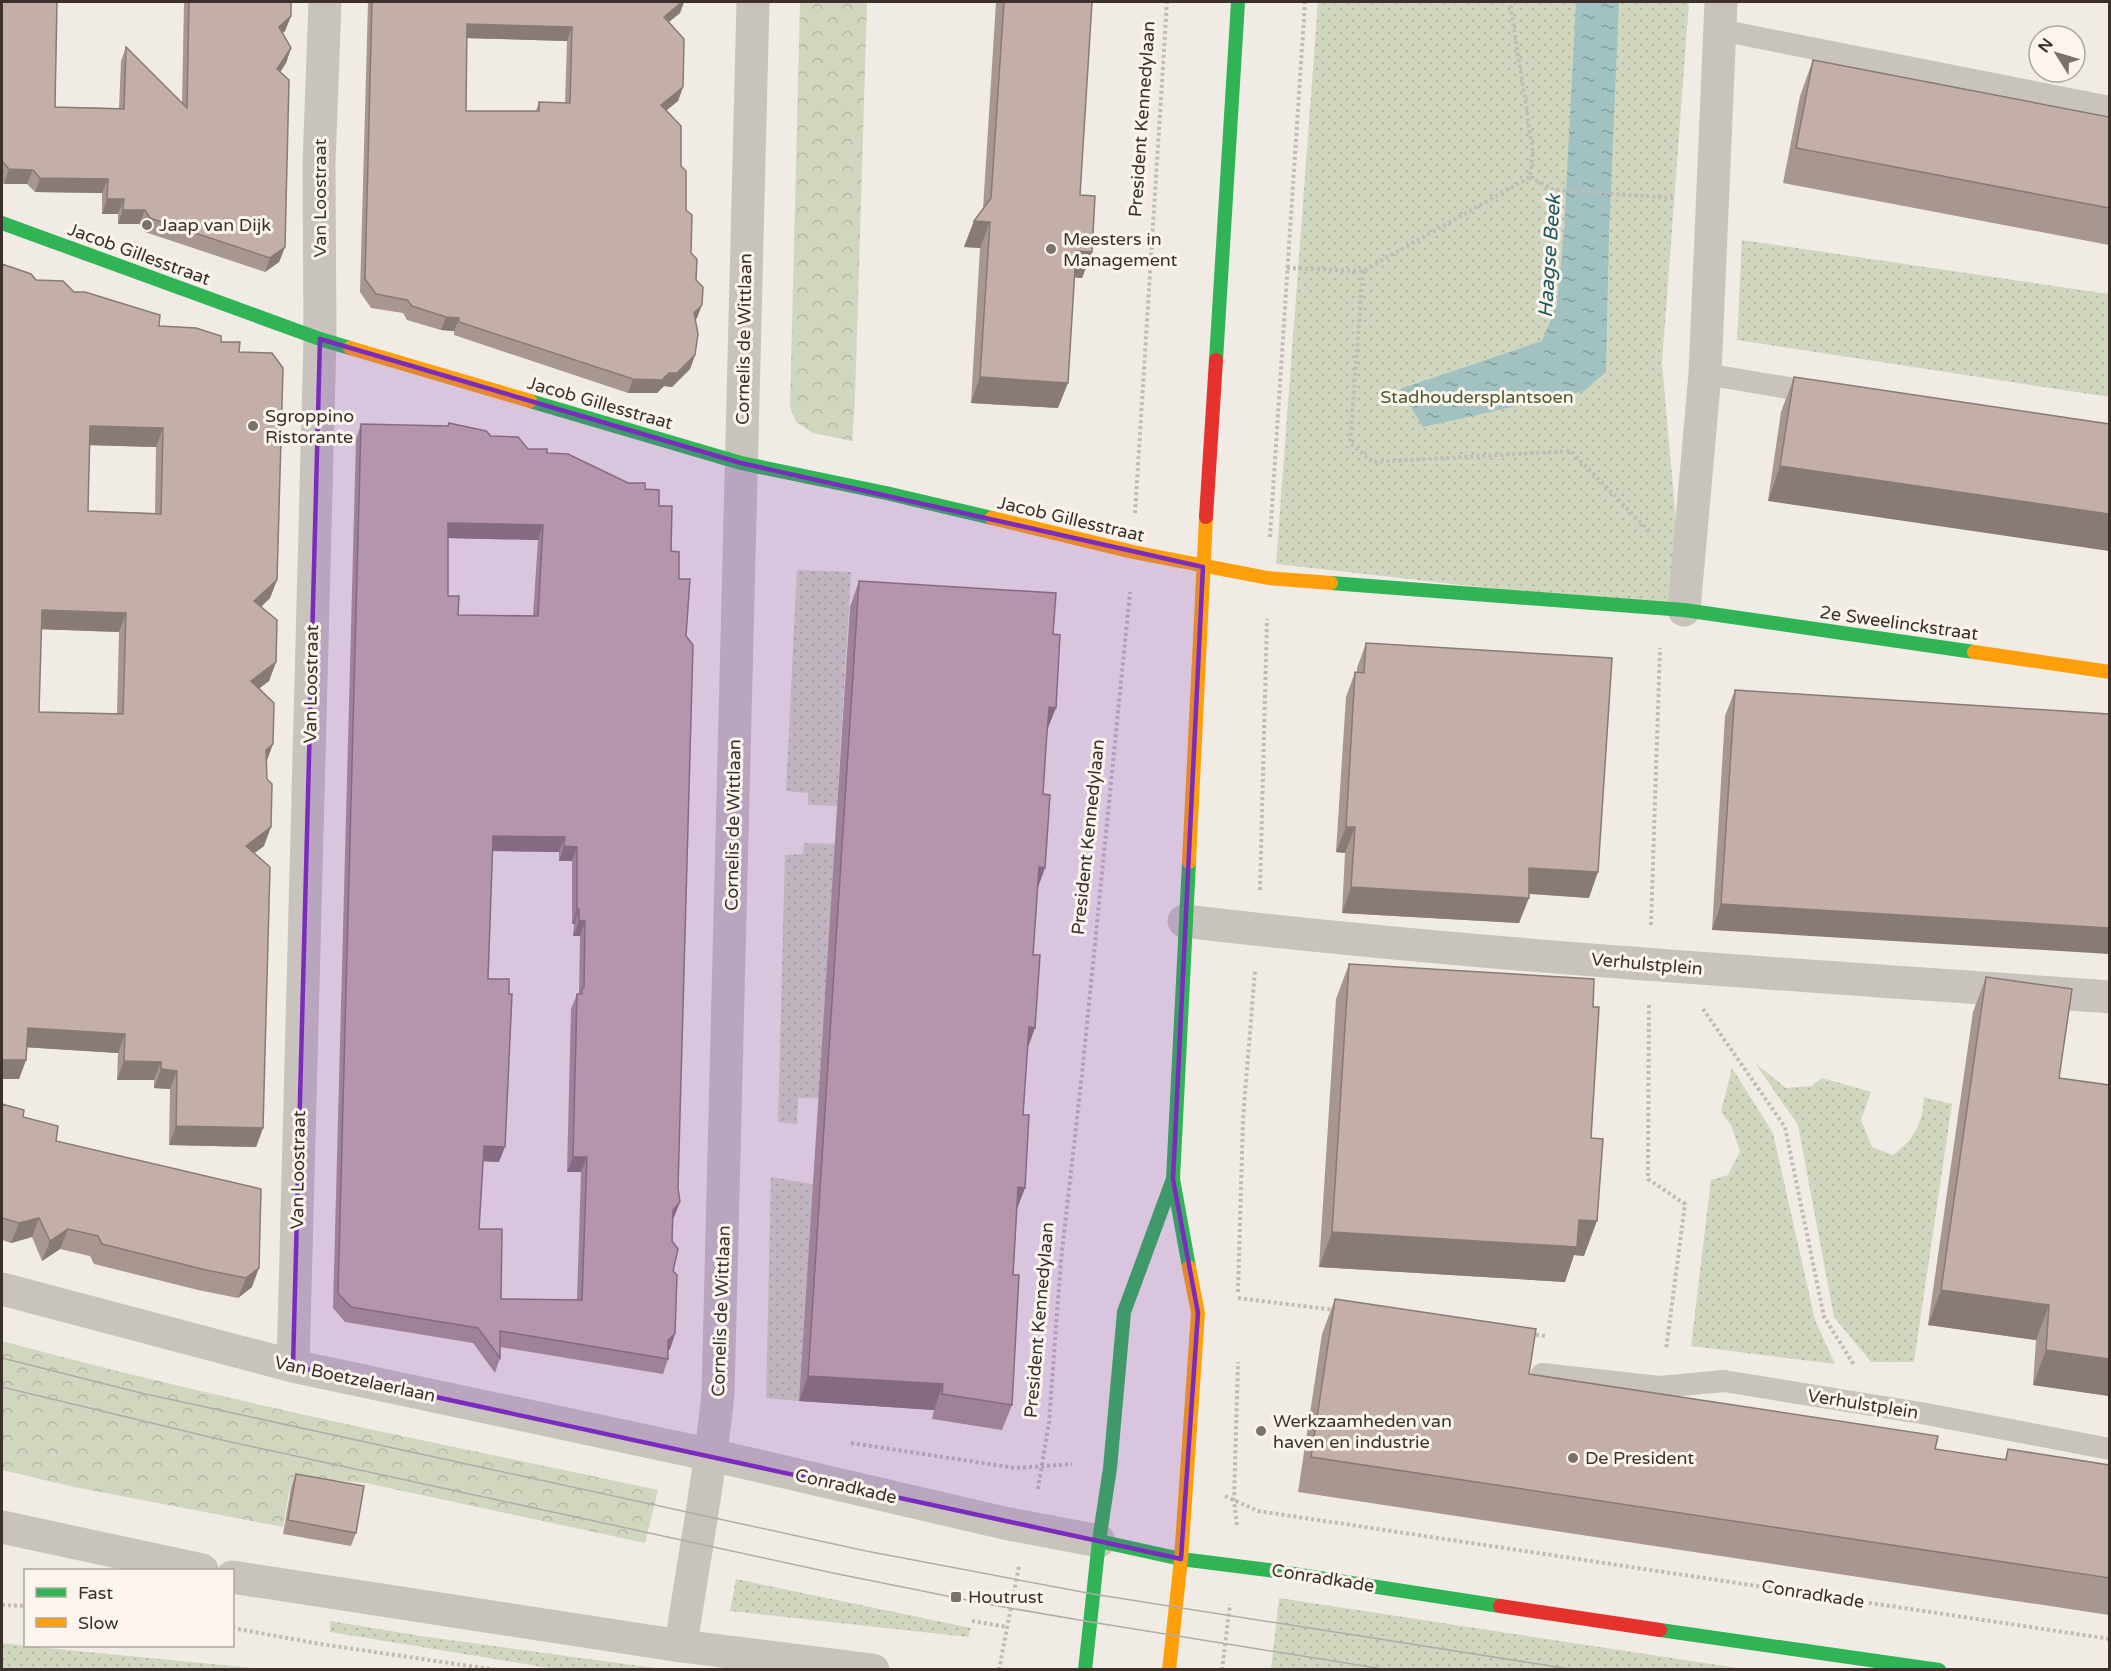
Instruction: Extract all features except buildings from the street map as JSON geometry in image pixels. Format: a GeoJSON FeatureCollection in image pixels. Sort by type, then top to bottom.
{"type":"FeatureCollection","features":[{"type":"Feature","properties":{"kind":"street","name":"Van Loostraat"},"geometry":{"type":"LineString","coordinates":[[293,1366],[320,339],[319,164],[325,2]]}},
{"type":"Feature","properties":{"kind":"street","name":"Cornelis de Wittlaan"},"geometry":{"type":"LineString","coordinates":[[681,1646],[712,1455],[722,1311],[753,2]]}},
{"type":"Feature","properties":{"kind":"street"},"geometry":{"type":"LineString","coordinates":[[1169,1670],[1181,1559],[1198,1313],[1173,1179],[1203,567],[1238,2]]}},
{"type":"Feature","properties":{"kind":"street"},"geometry":{"type":"LineString","coordinates":[[1203,567],[1268,578],[1684,610],[1705,374],[1720,16]]}},
{"type":"Feature","properties":{"kind":"street","name":"Jacob Gillesstraat"},"geometry":{"type":"LineString","coordinates":[[2,223],[320,339],[741,463],[886,493],[1203,567]]}},
{"type":"Feature","properties":{"kind":"street","name":"2e Sweelinckstraat"},"geometry":{"type":"LineString","coordinates":[[1684,610],[2109,672]]}},
{"type":"Feature","properties":{"kind":"street","name":"Verhulstplein"},"geometry":{"type":"LineString","coordinates":[[1184,921],[1259,930],[1673,967],[2109,997]]}},
{"type":"Feature","properties":{"kind":"street"},"geometry":{"type":"LineString","coordinates":[[1085,1670],[1099,1541],[1110,1468],[1124,1312],[1173,1179]]}},
{"type":"Feature","properties":{"kind":"street","name":"Van Boetzelaerlaan"},"geometry":{"type":"LineString","coordinates":[[2,1289],[293,1366],[712,1455]]}},
{"type":"Feature","properties":{"kind":"street","name":"Conradkade"},"geometry":{"type":"LineString","coordinates":[[712,1455],[1029,1528],[1181,1559],[1278,1571],[1633,1626],[1939,1670]]}},
{"type":"Feature","properties":{"kind":"street"},"geometry":{"type":"LineString","coordinates":[[2,1527],[197,1569]]}},
{"type":"Feature","properties":{"kind":"street"},"geometry":{"type":"LineString","coordinates":[[234,1577],[681,1646],[873,1670]]}},
{"type":"Feature","properties":{"kind":"lane"},"geometry":{"type":"LineString","coordinates":[[1720,16],[2109,107]]}},
{"type":"Feature","properties":{"kind":"lane"},"geometry":{"type":"LineString","coordinates":[[1705,374],[1842,397]]}},
{"type":"Feature","properties":{"kind":"lane","name":"Verhulstplein"},"geometry":{"type":"LineString","coordinates":[[1542,1374],[1660,1387],[1724,1381],[1921,1413],[2109,1449]]}},
{"type":"Feature","properties":{"kind":"path","name":"President Kennedylaan"},"geometry":{"type":"LineString","coordinates":[[999,1670],[1049,1422],[1061,1260],[1083,1063],[1133,552],[1167,2]]}},
{"type":"Feature","properties":{"kind":"path"},"geometry":{"type":"LineString","coordinates":[[1238,1309],[1243,1119],[1259,930],[1268,578],[1305,2]]}},
{"type":"Feature","properties":{"kind":"path"},"geometry":{"type":"LineString","coordinates":[[1510,2],[1533,152],[1530,177]]}},
{"type":"Feature","properties":{"kind":"path"},"geometry":{"type":"LineString","coordinates":[[1287,268],[1363,271],[1530,177]]}},
{"type":"Feature","properties":{"kind":"path"},"geometry":{"type":"LineString","coordinates":[[1530,177],[1554,190],[1625,196]]}},
{"type":"Feature","properties":{"kind":"path"},"geometry":{"type":"LineString","coordinates":[[1363,271],[1350,443],[1372,462],[1570,451],[1655,537]]}},
{"type":"Feature","properties":{"kind":"path"},"geometry":{"type":"LineString","coordinates":[[1673,967],[1785,1127],[1824,1317],[1853,1364],[1861,1370]]}},
{"type":"Feature","properties":{"kind":"path"},"geometry":{"type":"LineString","coordinates":[[1238,1298],[1343,1311]]}},
{"type":"Feature","properties":{"kind":"path"},"geometry":{"type":"LineString","coordinates":[[1528,1334],[1551,1337]]}},
{"type":"Feature","properties":{"kind":"path"},"geometry":{"type":"LineString","coordinates":[[1654,1350],[1666,1351]]}},
{"type":"Feature","properties":{"kind":"path","name":"Conradkade"},"geometry":{"type":"LineString","coordinates":[[1239,1352],[1234,1501],[1258,1511],[2109,1638]]}},
{"type":"Feature","properties":{"kind":"path"},"geometry":{"type":"LineString","coordinates":[[2,1605],[24,1606]]}},
{"type":"Feature","properties":{"kind":"path"},"geometry":{"type":"LineString","coordinates":[[972,1621],[1007,1627]]}},
{"type":"Feature","properties":{"kind":"path"},"geometry":{"type":"LineString","coordinates":[[234,1628],[320,1644],[497,1670]]}},
{"type":"Feature","properties":{"kind":"highlighted area"},"geometry":{"type":"Polygon","coordinates":[[[320,339],[741,463],[1203,567],[1173,1179],[1198,1313],[1181,1559],[293,1366],[320,339]]]}},
{"type":"Feature","properties":{"kind":"green space"},"geometry":{"type":"Polygon","coordinates":[[[800,2],[867,2],[852,441],[813,433],[796,422],[790,407],[800,2]]]}},
{"type":"Feature","properties":{"kind":"green space","name":"Stadhoudersplantsoen"},"geometry":{"type":"Polygon","coordinates":[[[1318,2],[1689,2],[1662,363],[1684,610],[1276,564],[1318,2]]]}},
{"type":"Feature","properties":{"kind":"green space"},"geometry":{"type":"Polygon","coordinates":[[[1742,240],[2109,294],[2109,397],[1737,340],[1742,240]]]}},
{"type":"Feature","properties":{"kind":"green space"},"geometry":{"type":"Polygon","coordinates":[[[797,570],[851,572],[837,806],[808,805],[808,793],[786,791],[797,570]]]}},
{"type":"Feature","properties":{"kind":"green space"},"geometry":{"type":"Polygon","coordinates":[[[804,843],[835,844],[819,1098],[798,1098],[797,1124],[778,1122],[785,855],[803,854],[804,843]]]}},
{"type":"Feature","properties":{"kind":"green space"},"geometry":{"type":"Polygon","coordinates":[[[1755,1063],[1786,1088],[1812,1086],[1822,1078],[1871,1092],[1861,1120],[1872,1147],[1893,1155],[1907,1143],[1916,1130],[1922,1115],[1924,1097],[1952,1104],[1914,1362],[1871,1362],[1834,1317],[1798,1125],[1755,1063]]]}},
{"type":"Feature","properties":{"kind":"green space"},"geometry":{"type":"Polygon","coordinates":[[[1732,1068],[1773,1133],[1815,1320],[1835,1364],[1691,1346],[1711,1180],[1728,1175],[1740,1151],[1731,1125],[1721,1112],[1732,1068]]]}},
{"type":"Feature","properties":{"kind":"green space"},"geometry":{"type":"Polygon","coordinates":[[[771,1177],[813,1184],[799,1401],[766,1398],[771,1177]]]}},
{"type":"Feature","properties":{"kind":"green space"},"geometry":{"type":"Polygon","coordinates":[[[2,1341],[246,1402],[658,1490],[645,1543],[366,1483],[295,1477],[294,1487],[290,1487],[283,1527],[74,1487],[2,1470],[2,1341]]]}},
{"type":"Feature","properties":{"kind":"green space"},"geometry":{"type":"Polygon","coordinates":[[[736,1579],[971,1628],[968,1637],[730,1611],[736,1579]]]}},
{"type":"Feature","properties":{"kind":"green space"},"geometry":{"type":"Polygon","coordinates":[[[1279,1598],[1744,1669],[1271,1669],[1279,1598]]]}},
{"type":"Feature","properties":{"kind":"green space"},"geometry":{"type":"Polygon","coordinates":[[[330,1621],[421,1636],[662,1669],[555,1669],[330,1632],[330,1621]]]}},
{"type":"Feature","properties":{"kind":"green space"},"geometry":{"type":"Polygon","coordinates":[[[2,1643],[24,1647],[264,1669],[2,1669],[2,1643]]]}},
{"type":"Feature","properties":{"kind":"water"},"geometry":{"type":"Polygon","coordinates":[[[1576,2],[1619,2],[1609,233],[1606,372],[1584,391],[1423,427],[1400,389],[1542,341],[1557,305],[1564,230],[1576,2]]]}},
{"type":"Feature","properties":{"kind":"tram line"},"geometry":{"type":"LineString","coordinates":[[2,1358],[141,1393],[866,1551],[1093,1594],[1576,1670]]}},
{"type":"Feature","properties":{"kind":"tram line"},"geometry":{"type":"LineString","coordinates":[[2,1387],[222,1440],[833,1573],[992,1605],[1389,1670]]}},
{"type":"Feature","properties":{"kind":"traffic: fast"},"geometry":{"type":"LineString","coordinates":[[1216,360],[1238,2]]}},
{"type":"Feature","properties":{"kind":"traffic: fast"},"geometry":{"type":"LineString","coordinates":[[2,223],[350,348]]}},
{"type":"Feature","properties":{"kind":"traffic: fast"},"geometry":{"type":"LineString","coordinates":[[530,401],[741,463],[992,518]]}},
{"type":"Feature","properties":{"kind":"traffic: fast"},"geometry":{"type":"LineString","coordinates":[[1331,583],[1684,610],[1974,652]]}},
{"type":"Feature","properties":{"kind":"traffic: fast"},"geometry":{"type":"LineString","coordinates":[[1189,862],[1173,1179],[1189,1267]]}},
{"type":"Feature","properties":{"kind":"traffic: fast"},"geometry":{"type":"LineString","coordinates":[[1085,1670],[1099,1541],[1110,1468],[1124,1312],[1173,1179]]}},
{"type":"Feature","properties":{"kind":"traffic: fast"},"geometry":{"type":"LineString","coordinates":[[1099,1541],[1181,1559],[1500,1606]]}},
{"type":"Feature","properties":{"kind":"traffic: fast"},"geometry":{"type":"LineString","coordinates":[[1660,1630],[1939,1670]]}},
{"type":"Feature","properties":{"kind":"traffic: slow"},"geometry":{"type":"LineString","coordinates":[[350,348],[530,401]]}},
{"type":"Feature","properties":{"kind":"traffic: slow"},"geometry":{"type":"LineString","coordinates":[[1189,862],[1206,517]]}},
{"type":"Feature","properties":{"kind":"traffic: slow"},"geometry":{"type":"LineString","coordinates":[[992,518],[1133,552],[1268,578],[1331,583]]}},
{"type":"Feature","properties":{"kind":"traffic: slow"},"geometry":{"type":"LineString","coordinates":[[1974,652],[2110,672]]}},
{"type":"Feature","properties":{"kind":"traffic: slow"},"geometry":{"type":"LineString","coordinates":[[1169,1670],[1181,1559],[1198,1313],[1189,1267]]}},
{"type":"Feature","properties":{"kind":"traffic: jam"},"geometry":{"type":"LineString","coordinates":[[1206,517],[1216,360]]}},
{"type":"Feature","properties":{"kind":"traffic: jam"},"geometry":{"type":"LineString","coordinates":[[1500,1606],[1660,1630]]}},
{"type":"Feature","properties":{"kind":"place","name":"Jaap van Dijk"},"geometry":{"type":"Point","coordinates":[147,225]}},
{"type":"Feature","properties":{"kind":"place","name":"Meesters in Management"},"geometry":{"type":"Point","coordinates":[1051,249]}},
{"type":"Feature","properties":{"kind":"place","name":"Sgroppino Ristorante"},"geometry":{"type":"Point","coordinates":[253,426]}},
{"type":"Feature","properties":{"kind":"place","name":"Werkzaamheden van haven en industrie"},"geometry":{"type":"Point","coordinates":[1261,1431]}},
{"type":"Feature","properties":{"kind":"place","name":"De President"},"geometry":{"type":"Point","coordinates":[1573,1458]}},
{"type":"Feature","properties":{"kind":"place","name":"Houtrust"},"geometry":{"type":"Point","coordinates":[956,1597]}},
{"type":"Feature","properties":{"kind":"water label","name":"Haagse Beek"},"geometry":{"type":"Point","coordinates":[1549,256]}}]}
